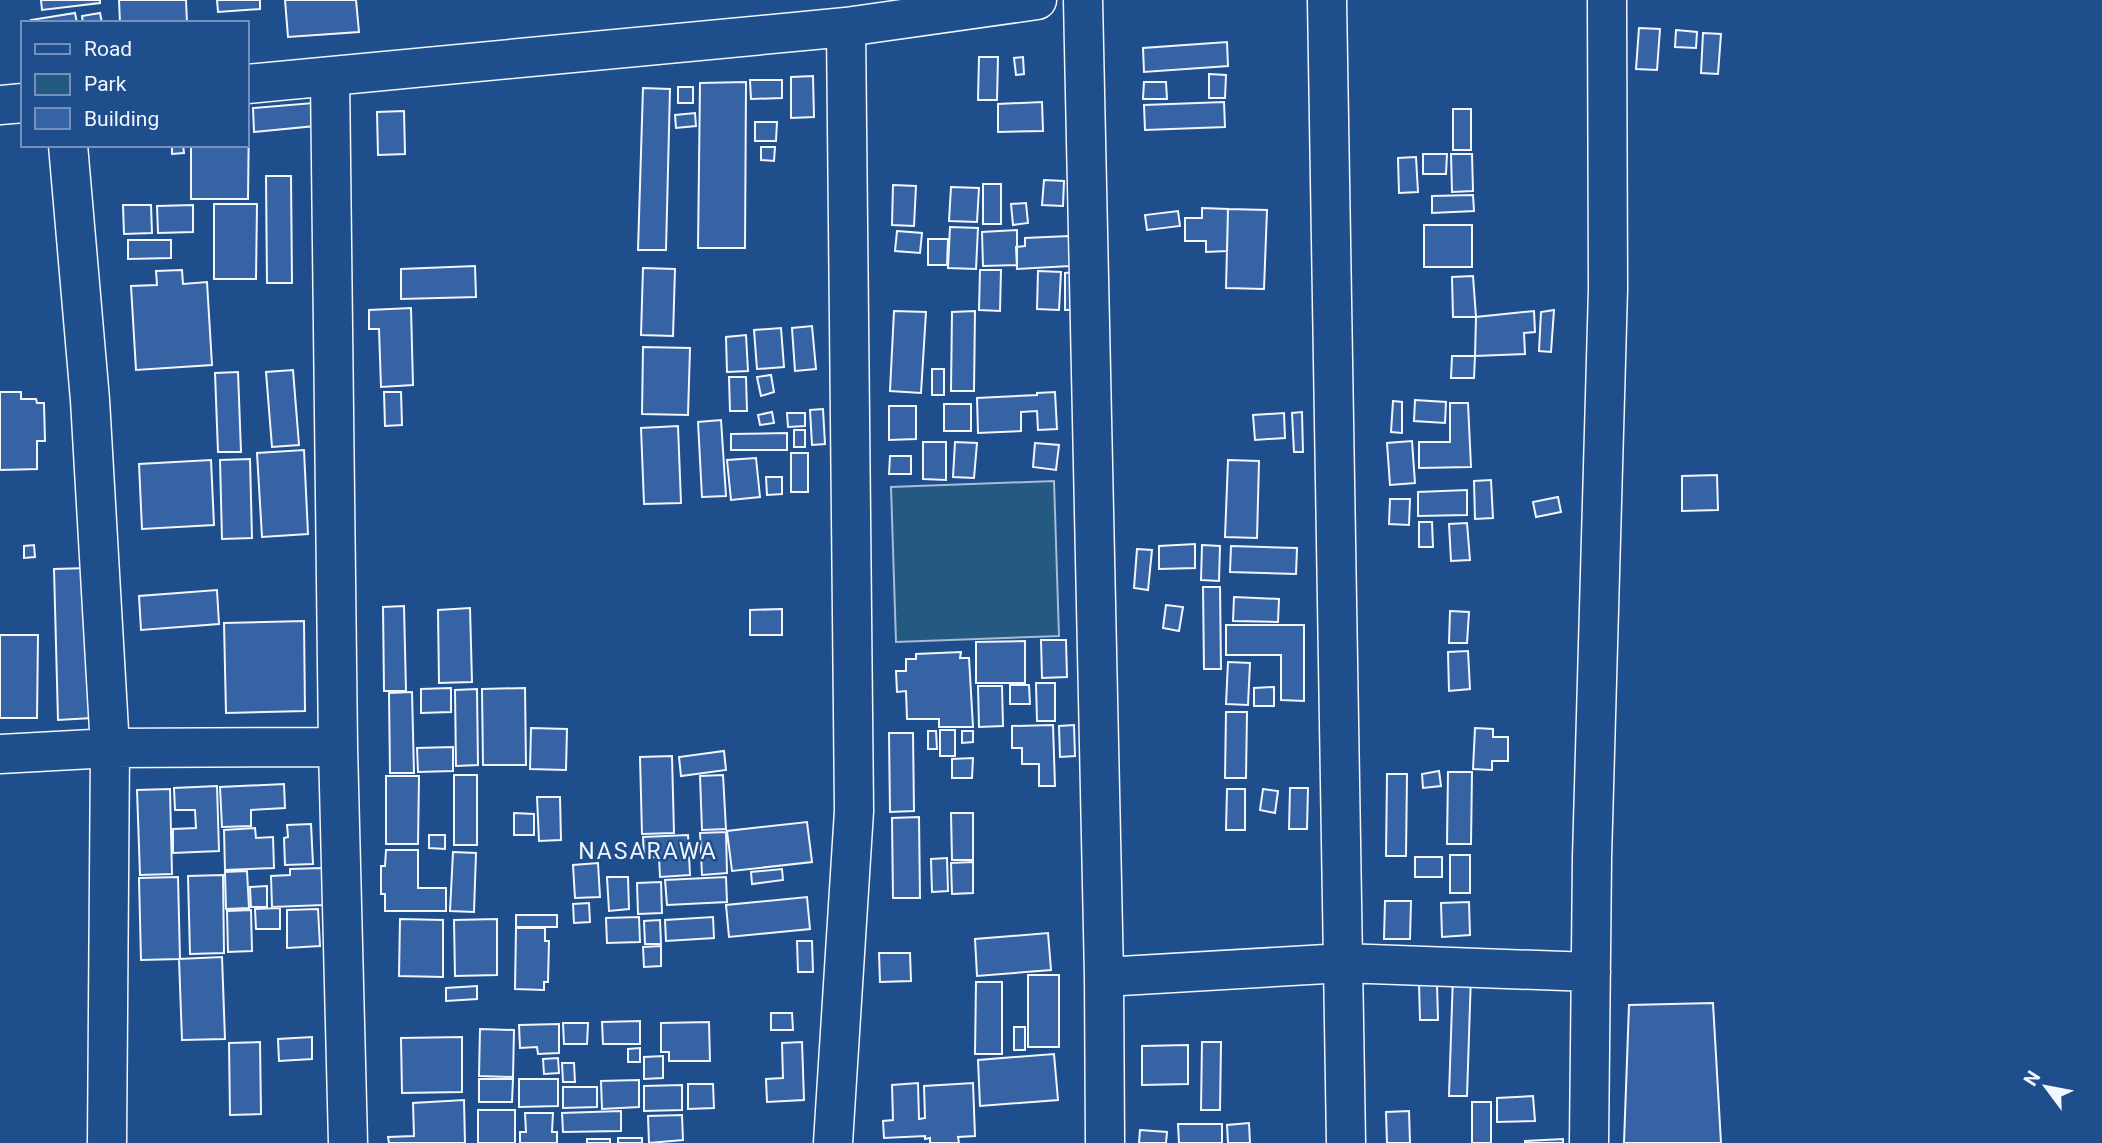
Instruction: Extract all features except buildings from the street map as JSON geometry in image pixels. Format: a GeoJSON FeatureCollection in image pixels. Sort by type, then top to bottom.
{"type":"FeatureCollection","features":[{"type":"Feature","properties":{"kind":"street"},"geometry":{"type":"LineString","coordinates":[[248,84],[846,27],[980,5],[1037,0]]}},
{"type":"Feature","properties":{"kind":"street"},"geometry":{"type":"LineString","coordinates":[[1083,0],[1104,978],[1105,1143]]}},
{"type":"Feature","properties":{"kind":"street"},"geometry":{"type":"LineString","coordinates":[[1327,0],[1346,1143]]}},
{"type":"Feature","properties":{"kind":"street"},"geometry":{"type":"LineString","coordinates":[[1589,1143],[1608,289],[1607,0]]}},
{"type":"Feature","properties":{"kind":"street"},"geometry":{"type":"LineString","coordinates":[[832,1143],[854,811],[846,27]]}},
{"type":"Feature","properties":{"kind":"street"},"geometry":{"type":"LineString","coordinates":[[330,77],[338,747],[348,1143]]}},
{"type":"Feature","properties":{"kind":"street"},"geometry":{"type":"LineString","coordinates":[[0,105],[21,103]]}},
{"type":"Feature","properties":{"kind":"street"},"geometry":{"type":"LineString","coordinates":[[68,147],[90,400],[110,748],[107,1143]]}},
{"type":"Feature","properties":{"kind":"street"},"geometry":{"type":"LineString","coordinates":[[0,754],[110,748],[338,747]]}},
{"type":"Feature","properties":{"kind":"street"},"geometry":{"type":"LineString","coordinates":[[1104,978],[1343,964],[1591,972]]}},
{"type":"Feature","properties":{"kind":"green space"},"geometry":{"type":"Polygon","coordinates":[[[1054,481],[1059,636],[896,642],[891,487],[1054,481]]]}},
{"type":"Feature","properties":{"kind":"district","name":"NASARAWA"},"geometry":{"type":"Point","coordinates":[648,851]}}]}
